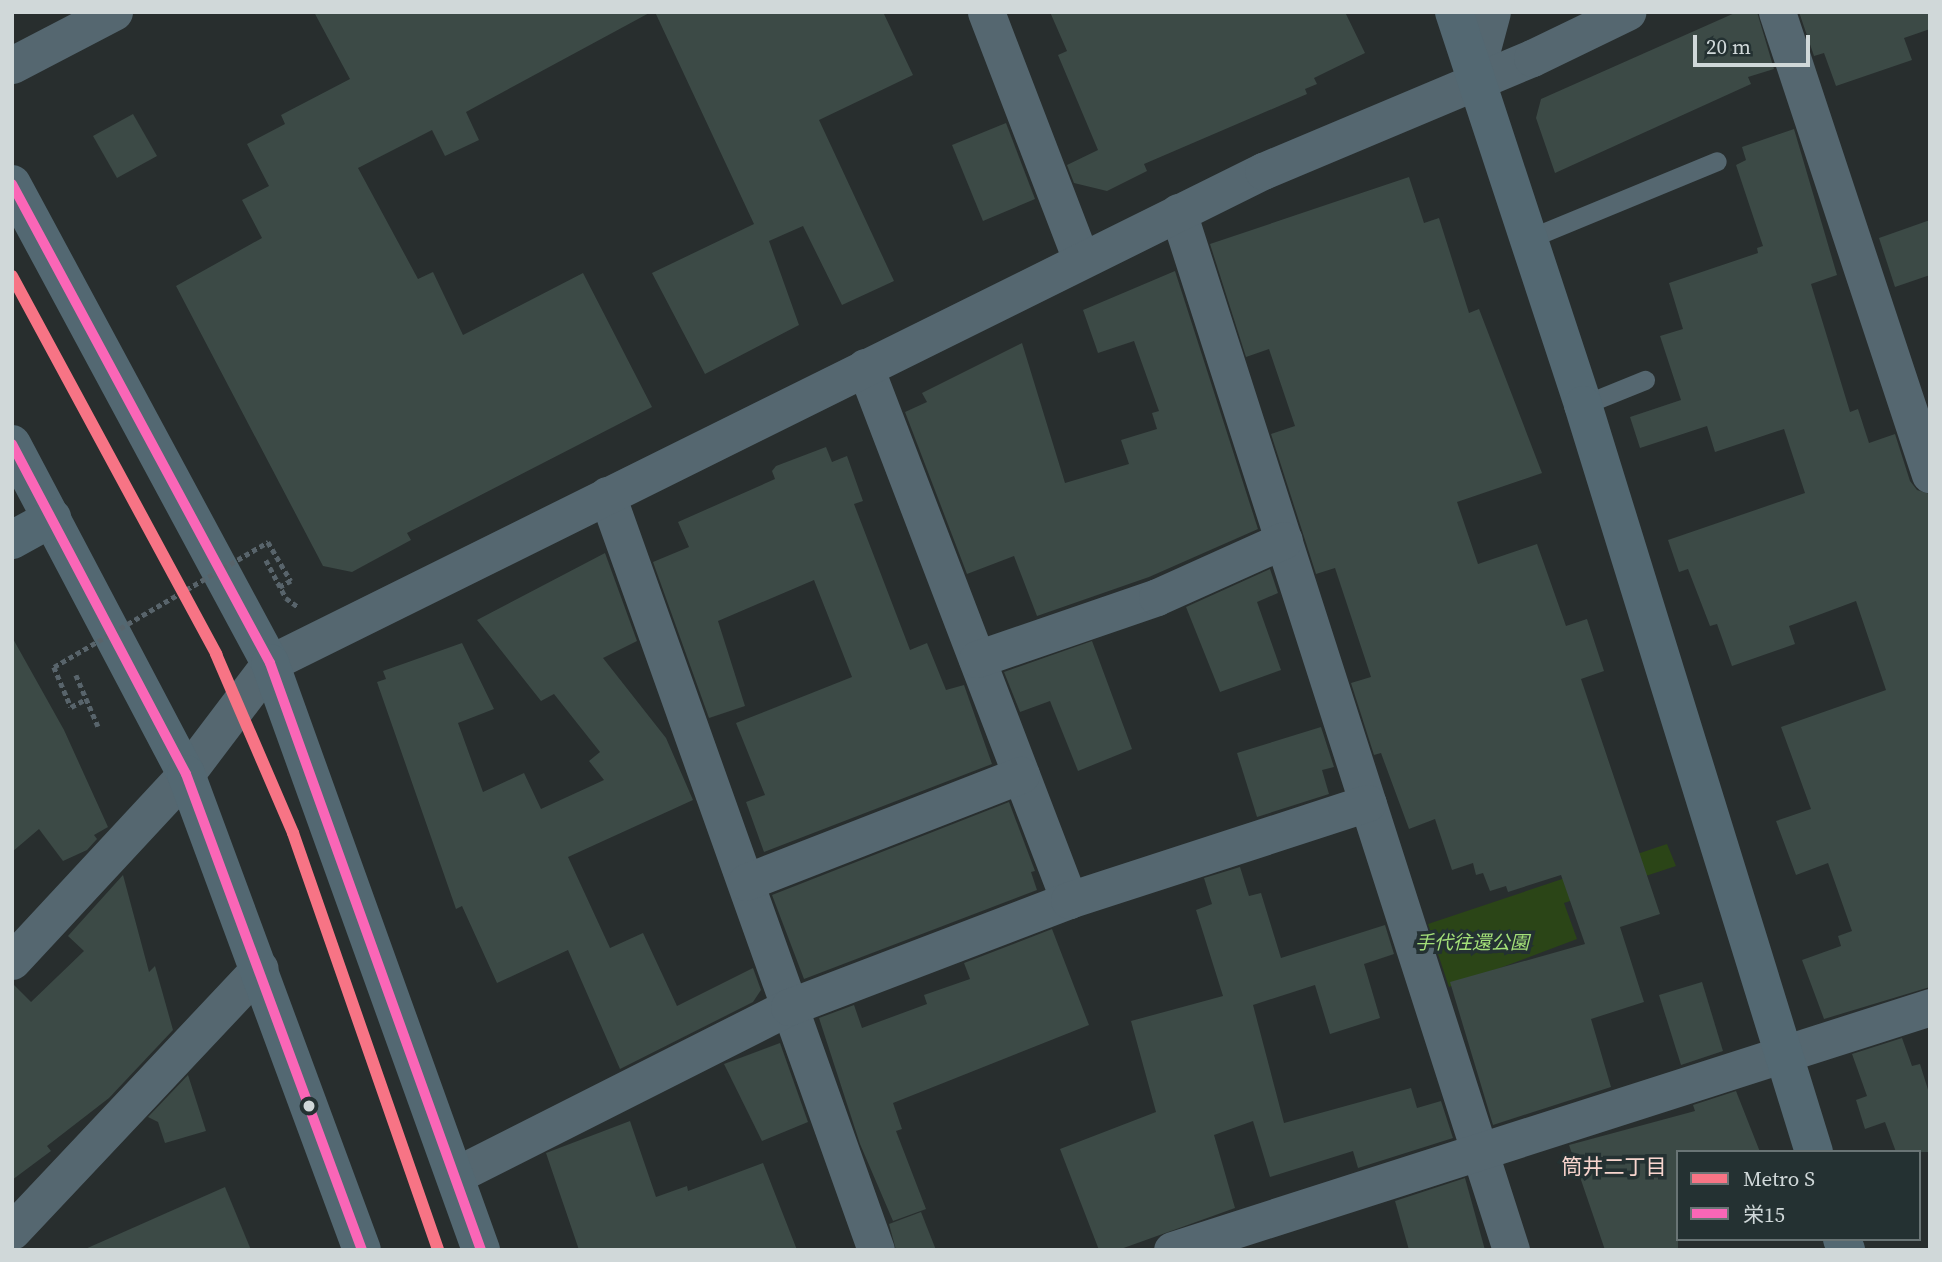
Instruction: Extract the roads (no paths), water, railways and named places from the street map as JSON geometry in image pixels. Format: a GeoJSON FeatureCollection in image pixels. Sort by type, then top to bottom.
{"type":"FeatureCollection","features":[{"type":"Feature","properties":{"kind":"street"},"geometry":{"type":"LineString","coordinates":[[12,65],[114,12]]}},
{"type":"Feature","properties":{"kind":"street"},"geometry":{"type":"LineString","coordinates":[[986,12],[1081,260]]}},
{"type":"Feature","properties":{"kind":"street"},"geometry":{"type":"LineString","coordinates":[[1454,12],[1583,405],[1813,1150]]}},
{"type":"Feature","properties":{"kind":"street"},"geometry":{"type":"LineString","coordinates":[[1474,79],[1492,12]]}},
{"type":"Feature","properties":{"kind":"street"},"geometry":{"type":"LineString","coordinates":[[12,961],[186,774],[270,663],[1178,212],[1474,79],[1531,58],[1627,12]]}},
{"type":"Feature","properties":{"kind":"street"},"geometry":{"type":"LineString","coordinates":[[1777,12],[1930,474]]}},
{"type":"Feature","properties":{"kind":"street"},"geometry":{"type":"LineString","coordinates":[[12,184],[270,663],[481,1250]]}},
{"type":"Feature","properties":{"kind":"street"},"geometry":{"type":"LineString","coordinates":[[1178,212],[1482,1152],[1511,1250]]}},
{"type":"Feature","properties":{"kind":"street"},"geometry":{"type":"LineString","coordinates":[[865,367],[1069,900]]}},
{"type":"Feature","properties":{"kind":"street"},"geometry":{"type":"LineString","coordinates":[[12,444],[186,774],[260,968],[362,1250]]}},
{"type":"Feature","properties":{"kind":"street"},"geometry":{"type":"LineString","coordinates":[[607,495],[876,1250]]}},
{"type":"Feature","properties":{"kind":"street"},"geometry":{"type":"LineString","coordinates":[[12,540],[52,518]]}},
{"type":"Feature","properties":{"kind":"street"},"geometry":{"type":"LineString","coordinates":[[977,659],[1157,597],[1283,540]]}},
{"type":"Feature","properties":{"kind":"street"},"geometry":{"type":"LineString","coordinates":[[746,882],[1021,775]]}},
{"type":"Feature","properties":{"kind":"street"},"geometry":{"type":"LineString","coordinates":[[456,1175],[789,1007],[1069,900],[1368,803]]}},
{"type":"Feature","properties":{"kind":"street"},"geometry":{"type":"LineString","coordinates":[[12,1231],[260,968]]}},
{"type":"Feature","properties":{"kind":"street"},"geometry":{"type":"LineString","coordinates":[[1172,1250],[1784,1058],[1930,1007]]}},
{"type":"Feature","properties":{"kind":"lane"},"geometry":{"type":"LineString","coordinates":[[1528,239],[1717,161]]}},
{"type":"Feature","properties":{"kind":"lane"},"geometry":{"type":"LineString","coordinates":[[1583,405],[1645,380]]}},
{"type":"Feature","properties":{"kind":"metro line","name":"S"},"geometry":{"type":"LineString","coordinates":[[12,276],[216,654],[293,833],[438,1250]]}},
{"type":"Feature","properties":{"kind":"district","name":"筒井二丁目"},"geometry":{"type":"Point","coordinates":[1614,1167]}},
{"type":"Feature","properties":{"kind":"park label","name":"手代往還公園"},"geometry":{"type":"Point","coordinates":[1472,943]}}]}
